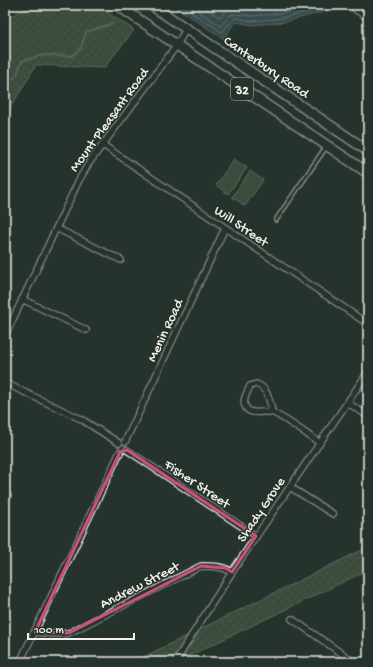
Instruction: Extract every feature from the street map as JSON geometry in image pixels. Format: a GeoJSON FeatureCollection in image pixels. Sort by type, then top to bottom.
{"type":"FeatureCollection","features":[{"type":"Feature","properties":{"kind":"main road","name":"32"},"geometry":{"type":"LineString","coordinates":[[117,5],[368,173]]}},
{"type":"Feature","properties":{"kind":"main road","name":"Canterbury Road"},"geometry":{"type":"LineString","coordinates":[[151,5],[186,30],[368,151]]}},
{"type":"Feature","properties":{"kind":"street"},"geometry":{"type":"LineString","coordinates":[[355,9],[368,18]]}},
{"type":"Feature","properties":{"kind":"street","name":"Mount Pleasant Road"},"geometry":{"type":"LineString","coordinates":[[5,336],[79,180],[177,45],[186,30]]}},
{"type":"Feature","properties":{"kind":"street","name":"Will Street"},"geometry":{"type":"LineString","coordinates":[[103,145],[368,324]]}},
{"type":"Feature","properties":{"kind":"street"},"geometry":{"type":"LineString","coordinates":[[56,228],[121,260]]}},
{"type":"Feature","properties":{"kind":"street","name":"Menin Road"},"geometry":{"type":"LineString","coordinates":[[125,442],[226,228]]}},
{"type":"Feature","properties":{"kind":"street"},"geometry":{"type":"LineString","coordinates":[[22,299],[86,330]]}},
{"type":"Feature","properties":{"kind":"street","name":"Shady Grove"},"geometry":{"type":"LineString","coordinates":[[175,662],[232,572],[368,372]]}},
{"type":"Feature","properties":{"kind":"street"},"geometry":{"type":"LineString","coordinates":[[5,383],[81,419],[118,444]]}},
{"type":"Feature","properties":{"kind":"street"},"geometry":{"type":"LineString","coordinates":[[272,411],[268,396],[261,386],[256,384],[250,386],[244,402],[245,407],[249,411],[257,413],[272,411],[320,443]]}},
{"type":"Feature","properties":{"kind":"street"},"geometry":{"type":"LineString","coordinates":[[348,403],[368,416]]}},
{"type":"Feature","properties":{"kind":"street"},"geometry":{"type":"LineString","coordinates":[[118,444],[120,442],[125,442],[128,445],[127,450],[120,452]]}},
{"type":"Feature","properties":{"kind":"street"},"geometry":{"type":"LineString","coordinates":[[118,444],[117,448],[120,452]]}},
{"type":"Feature","properties":{"kind":"street","name":"Fisher Street"},"geometry":{"type":"LineString","coordinates":[[127,450],[256,536]]}},
{"type":"Feature","properties":{"kind":"street"},"geometry":{"type":"LineString","coordinates":[[20,662],[120,452]]}},
{"type":"Feature","properties":{"kind":"street"},"geometry":{"type":"LineString","coordinates":[[290,487],[333,514]]}},
{"type":"Feature","properties":{"kind":"street","name":"Andrew Street"},"geometry":{"type":"LineString","coordinates":[[35,632],[53,635],[69,633],[201,566],[225,568],[232,572]]}},
{"type":"Feature","properties":{"kind":"street"},"geometry":{"type":"LineString","coordinates":[[292,619],[354,662]]}},
{"type":"Feature","properties":{"kind":"lane"},"geometry":{"type":"LineString","coordinates":[[276,220],[327,146]]}},
{"type":"Feature","properties":{"kind":"highlighted area"},"geometry":{"type":"Polygon","coordinates":[[[127,450],[256,536],[232,572],[225,568],[201,566],[69,633],[35,632],[120,452],[127,450]]]}},
{"type":"Feature","properties":{"kind":"green space"},"geometry":{"type":"Polygon","coordinates":[[[29,5],[96,5],[134,30],[104,68],[36,65],[5,117],[5,19],[27,8],[29,5]]]}},
{"type":"Feature","properties":{"kind":"green space"},"geometry":{"type":"Polygon","coordinates":[[[234,159],[247,168],[228,194],[216,185],[234,159]]]}},
{"type":"Feature","properties":{"kind":"green space"},"geometry":{"type":"Polygon","coordinates":[[[250,171],[263,180],[245,206],[232,197],[250,171]]]}},
{"type":"Feature","properties":{"kind":"green space"},"geometry":{"type":"Polygon","coordinates":[[[368,547],[368,570],[176,662],[133,662],[368,547]]]}},
{"type":"Feature","properties":{"kind":"water"},"geometry":{"type":"Polygon","coordinates":[[[205,5],[349,5],[285,22],[253,25],[235,22],[224,39],[177,8],[205,5]]]}},
{"type":"Feature","properties":{"kind":"waterway"},"geometry":{"type":"LineString","coordinates":[[5,89],[17,74],[22,61],[43,55],[72,56],[81,48],[86,32],[114,23]]}}]}
